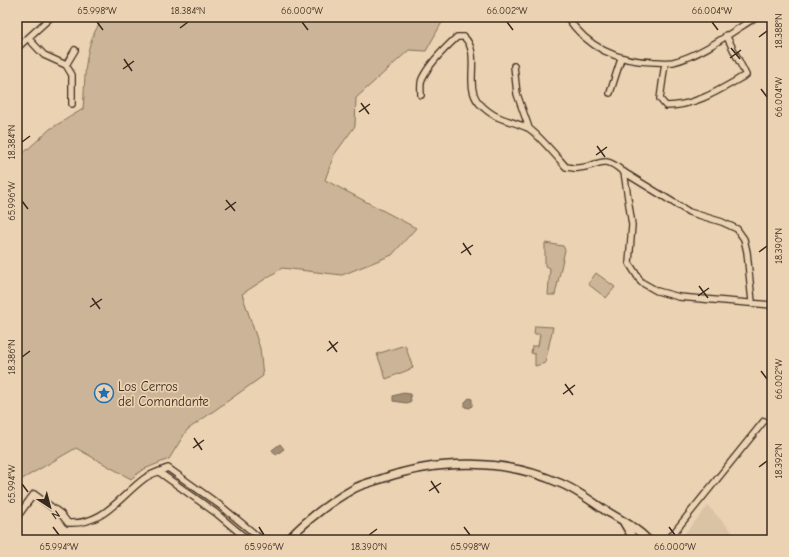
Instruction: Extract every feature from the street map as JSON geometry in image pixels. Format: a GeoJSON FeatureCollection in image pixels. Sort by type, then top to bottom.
{"type":"FeatureCollection","features":[{"type":"Feature","properties":{"kind":"street"},"geometry":{"type":"LineString","coordinates":[[17,48],[51,17]]}},
{"type":"Feature","properties":{"kind":"street"},"geometry":{"type":"LineString","coordinates":[[567,17],[575,29],[593,45],[621,59],[641,62],[673,62],[698,52],[756,17]]}},
{"type":"Feature","properties":{"kind":"street"},"geometry":{"type":"LineString","coordinates":[[635,17],[654,17]]}},
{"type":"Feature","properties":{"kind":"street"},"geometry":{"type":"LineString","coordinates":[[665,62],[660,99],[666,106],[687,103],[712,95],[746,75],[726,35]]}},
{"type":"Feature","properties":{"kind":"street"},"geometry":{"type":"LineString","coordinates":[[421,95],[421,80],[457,37],[464,37],[469,42],[472,53],[474,92],[478,102],[496,118],[529,128]]}},
{"type":"Feature","properties":{"kind":"street"},"geometry":{"type":"LineString","coordinates":[[28,38],[44,55],[66,65],[72,75],[72,104]]}},
{"type":"Feature","properties":{"kind":"street"},"geometry":{"type":"LineString","coordinates":[[66,65],[74,50]]}},
{"type":"Feature","properties":{"kind":"street"},"geometry":{"type":"LineString","coordinates":[[610,93],[621,59]]}},
{"type":"Feature","properties":{"kind":"street"},"geometry":{"type":"LineString","coordinates":[[514,66],[517,94],[529,128],[566,167],[579,168],[604,161],[614,163],[624,172],[689,212],[722,222],[737,230],[744,239],[747,252],[752,302]]}},
{"type":"Feature","properties":{"kind":"street"},"geometry":{"type":"LineString","coordinates":[[624,172],[632,226],[629,264],[641,282],[657,291],[679,297],[772,304]]}},
{"type":"Feature","properties":{"kind":"street"},"geometry":{"type":"LineString","coordinates":[[668,540],[764,421]]}},
{"type":"Feature","properties":{"kind":"street"},"geometry":{"type":"LineString","coordinates":[[288,540],[311,517],[356,487],[405,471],[458,464],[514,469],[535,474],[562,484],[612,515],[622,519],[640,531],[648,540]]}},
{"type":"Feature","properties":{"kind":"street"},"geometry":{"type":"LineString","coordinates":[[17,517],[34,494],[61,514],[68,523],[80,524],[102,515],[146,477],[168,468],[221,506],[262,540]]}},
{"type":"Feature","properties":{"kind":"street"},"geometry":{"type":"LineString","coordinates":[[159,472],[216,514],[248,540]]}},
{"type":"Feature","properties":{"kind":"street"},"geometry":{"type":"LineString","coordinates":[[622,519],[634,540]]}},
{"type":"Feature","properties":{"kind":"shaded area"},"geometry":{"type":"Polygon","coordinates":[[[105,17],[445,17],[426,51],[409,50],[356,98],[355,126],[334,155],[325,180],[416,228],[392,255],[342,275],[282,268],[242,294],[260,348],[263,376],[187,430],[169,459],[142,470],[131,479],[76,448],[17,482],[17,159],[50,129],[83,109],[86,60],[92,37],[105,17]]]}},
{"type":"Feature","properties":{"kind":"shaded area"},"geometry":{"type":"Polygon","coordinates":[[[504,17],[523,17],[515,23],[504,17]]]}},
{"type":"Feature","properties":{"kind":"shaded area"},"geometry":{"type":"Polygon","coordinates":[[[545,243],[563,246],[565,250],[555,295],[548,295],[550,268],[545,266],[545,243]]]}},
{"type":"Feature","properties":{"kind":"shaded area"},"geometry":{"type":"Polygon","coordinates":[[[596,273],[615,287],[606,298],[588,284],[596,273]]]}},
{"type":"Feature","properties":{"kind":"shaded area"},"geometry":{"type":"Polygon","coordinates":[[[535,326],[553,327],[545,363],[535,366],[535,354],[531,353],[532,346],[538,346],[540,334],[534,334],[535,326]]]}},
{"type":"Feature","properties":{"kind":"shaded area"},"geometry":{"type":"Polygon","coordinates":[[[405,345],[413,368],[386,379],[377,354],[405,345]]]}},
{"type":"Feature","properties":{"kind":"shaded area"},"geometry":{"type":"Polygon","coordinates":[[[403,393],[410,394],[411,401],[407,403],[393,401],[393,396],[403,393]]]}},
{"type":"Feature","properties":{"kind":"shaded area"},"geometry":{"type":"Polygon","coordinates":[[[469,398],[472,399],[472,406],[470,408],[465,407],[465,402],[469,398]]]}},
{"type":"Feature","properties":{"kind":"shaded area"},"geometry":{"type":"Polygon","coordinates":[[[280,444],[284,449],[276,455],[272,450],[280,444]]]}},
{"type":"Feature","properties":{"kind":"shaded area"},"geometry":{"type":"Polygon","coordinates":[[[708,506],[740,540],[679,540],[708,506]]]}},
{"type":"Feature","properties":{"kind":"place","name":"Los Cerros del Comandante"},"geometry":{"type":"Point","coordinates":[104,393]}}]}
